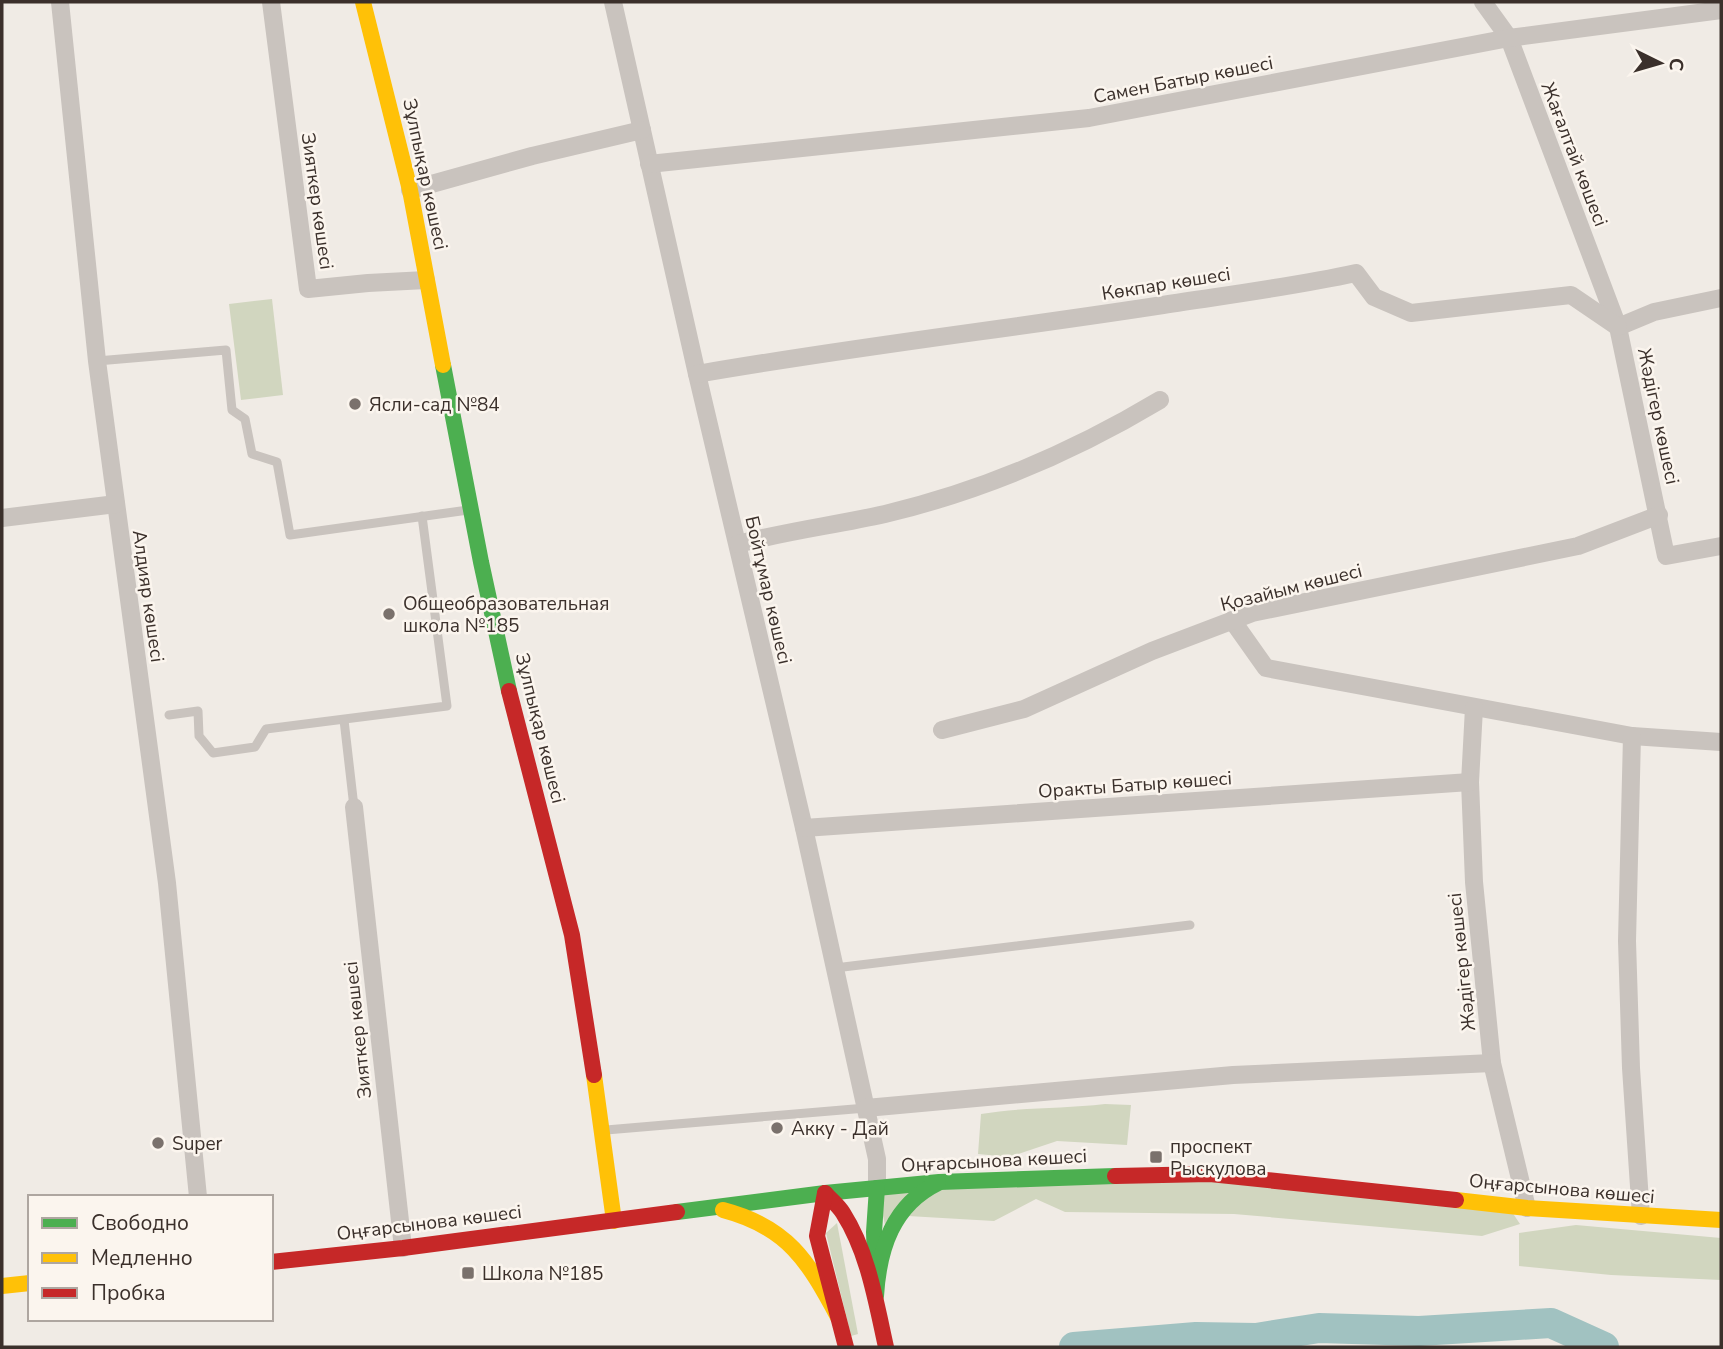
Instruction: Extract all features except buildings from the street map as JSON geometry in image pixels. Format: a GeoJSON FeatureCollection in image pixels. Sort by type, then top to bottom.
{"type":"FeatureCollection","features":[{"type":"Feature","properties":{"kind":"main road","name":"Зұлпықар көшесі"},"geometry":{"type":"LineString","coordinates":[[363,2],[410,190],[471,510],[513,708],[572,935],[603,1130],[614,1221]]}},
{"type":"Feature","properties":{"kind":"main road","name":"Оңғарсынова көшесі"},"geometry":{"type":"LineString","coordinates":[[273,1262],[403,1248],[708,1207],[939,1182],[1210,1174],[1527,1209],[1721,1220]]}},
{"type":"Feature","properties":{"kind":"main road"},"geometry":{"type":"LineString","coordinates":[[877,1280],[888,1239],[901,1212],[916,1195],[939,1182]]}},
{"type":"Feature","properties":{"kind":"main road"},"geometry":{"type":"LineString","coordinates":[[876,1305],[874,1232],[877,1188]]}},
{"type":"Feature","properties":{"kind":"main road"},"geometry":{"type":"LineString","coordinates":[[825,1193],[842,1211],[853,1231],[886,1347]]}},
{"type":"Feature","properties":{"kind":"main road"},"geometry":{"type":"LineString","coordinates":[[825,1193],[817,1236],[845,1343]]}},
{"type":"Feature","properties":{"kind":"main road"},"geometry":{"type":"LineString","coordinates":[[708,1207],[747,1214],[775,1230],[795,1249],[823,1289],[838,1317]]}},
{"type":"Feature","properties":{"kind":"main road"},"geometry":{"type":"LineString","coordinates":[[2,1286],[28,1283]]}},
{"type":"Feature","properties":{"kind":"street","name":"Алдияр көшесі"},"geometry":{"type":"LineString","coordinates":[[60,2],[97,361],[167,883],[198,1195]]}},
{"type":"Feature","properties":{"kind":"street","name":"Зияткер көшесі"},"geometry":{"type":"LineString","coordinates":[[271,2],[308,289],[426,280]]}},
{"type":"Feature","properties":{"kind":"street","name":"Бойтұмар көшесі"},"geometry":{"type":"LineString","coordinates":[[613,2],[761,652],[804,828],[877,1159],[877,1188]]}},
{"type":"Feature","properties":{"kind":"street","name":"Жағалтай көшесі"},"geometry":{"type":"LineString","coordinates":[[1483,2],[1509,38],[1618,327]]}},
{"type":"Feature","properties":{"kind":"street","name":"Самен Батыр көшесі"},"geometry":{"type":"LineString","coordinates":[[649,164],[1089,118],[1509,38],[1721,10]]}},
{"type":"Feature","properties":{"kind":"street"},"geometry":{"type":"LineString","coordinates":[[410,190],[532,156],[642,130]]}},
{"type":"Feature","properties":{"kind":"street","name":"Көкпар көшесі"},"geometry":{"type":"LineString","coordinates":[[697,374],[785,358],[1131,310],[1356,273],[1374,297],[1411,313],[1571,295],[1618,327]]}},
{"type":"Feature","properties":{"kind":"street"},"geometry":{"type":"LineString","coordinates":[[1618,327],[1654,312],[1721,298]]}},
{"type":"Feature","properties":{"kind":"street","name":"Жәдігер көшесі"},"geometry":{"type":"LineString","coordinates":[[1618,327],[1666,556],[1721,546]]}},
{"type":"Feature","properties":{"kind":"street"},"geometry":{"type":"LineString","coordinates":[[738,544],[786,531],[884,514],[960,493],[1057,455],[1160,400]]}},
{"type":"Feature","properties":{"kind":"street"},"geometry":{"type":"LineString","coordinates":[[2,518],[116,504]]}},
{"type":"Feature","properties":{"kind":"street","name":"Қозайым көшесі"},"geometry":{"type":"LineString","coordinates":[[942,730],[1024,709],[1152,651],[1252,613],[1578,546],[1659,514]]}},
{"type":"Feature","properties":{"kind":"street"},"geometry":{"type":"LineString","coordinates":[[1232,620],[1266,667],[1632,736],[1721,742]]}},
{"type":"Feature","properties":{"kind":"street","name":"Жәдігер көшесі"},"geometry":{"type":"LineString","coordinates":[[1474,708],[1470,782],[1474,882],[1492,1063],[1527,1209]]}},
{"type":"Feature","properties":{"kind":"street"},"geometry":{"type":"LineString","coordinates":[[1632,736],[1627,941],[1631,1068],[1641,1216]]}},
{"type":"Feature","properties":{"kind":"street","name":"Оракты Батыр көшесі"},"geometry":{"type":"LineString","coordinates":[[804,828],[1470,782]]}},
{"type":"Feature","properties":{"kind":"street","name":"Зияткер көшесі"},"geometry":{"type":"LineString","coordinates":[[354,807],[403,1248]]}},
{"type":"Feature","properties":{"kind":"street"},"geometry":{"type":"LineString","coordinates":[[866,1108],[1233,1075],[1492,1063]]}},
{"type":"Feature","properties":{"kind":"lane"},"geometry":{"type":"LineString","coordinates":[[97,361],[226,350],[232,410],[245,419],[252,454],[277,462],[290,535],[471,510]]}},
{"type":"Feature","properties":{"kind":"lane"},"geometry":{"type":"LineString","coordinates":[[169,715],[198,710],[199,736],[213,754],[255,747],[266,729],[447,706],[422,516]]}},
{"type":"Feature","properties":{"kind":"lane"},"geometry":{"type":"LineString","coordinates":[[344,720],[354,807]]}},
{"type":"Feature","properties":{"kind":"lane"},"geometry":{"type":"LineString","coordinates":[[835,968],[1190,925]]}},
{"type":"Feature","properties":{"kind":"lane"},"geometry":{"type":"LineString","coordinates":[[603,1130],[866,1108]]}},
{"type":"Feature","properties":{"kind":"green space"},"geometry":{"type":"Polygon","coordinates":[[[272,299],[283,395],[241,400],[229,304],[272,299]]]}},
{"type":"Feature","properties":{"kind":"green space"},"geometry":{"type":"Polygon","coordinates":[[[1105,1104],[1131,1105],[1127,1145],[1057,1141],[1009,1157],[978,1154],[981,1114],[1105,1104]]]}},
{"type":"Feature","properties":{"kind":"green space"},"geometry":{"type":"Polygon","coordinates":[[[1210,1174],[1508,1206],[1520,1224],[1482,1236],[1234,1214],[1065,1212],[1036,1199],[994,1221],[908,1216],[888,1239],[877,1188],[1210,1174]]]}},
{"type":"Feature","properties":{"kind":"green space"},"geometry":{"type":"Polygon","coordinates":[[[837,1223],[858,1334],[851,1336],[826,1233],[837,1223]]]}},
{"type":"Feature","properties":{"kind":"green space"},"geometry":{"type":"Polygon","coordinates":[[[1576,1225],[1721,1238],[1721,1280],[1611,1275],[1519,1266],[1519,1233],[1576,1225]]]}},
{"type":"Feature","properties":{"kind":"waterway"},"geometry":{"type":"LineString","coordinates":[[1074,1347],[1196,1337],[1256,1338],[1319,1328],[1419,1331],[1551,1323],[1604,1347]]}},
{"type":"Feature","properties":{"kind":"traffic: fast"},"geometry":{"type":"LineString","coordinates":[[443,365],[509,691]]}},
{"type":"Feature","properties":{"kind":"traffic: fast"},"geometry":{"type":"LineString","coordinates":[[677,1212],[939,1182],[1115,1176]]}},
{"type":"Feature","properties":{"kind":"traffic: fast"},"geometry":{"type":"LineString","coordinates":[[876,1296],[881,1261],[891,1230],[910,1203],[938,1183]]}},
{"type":"Feature","properties":{"kind":"traffic: fast"},"geometry":{"type":"LineString","coordinates":[[875,1261],[877,1188]]}},
{"type":"Feature","properties":{"kind":"traffic: slow"},"geometry":{"type":"LineString","coordinates":[[363,2],[410,190],[443,365]]}},
{"type":"Feature","properties":{"kind":"traffic: slow"},"geometry":{"type":"LineString","coordinates":[[594,1075],[614,1221]]}},
{"type":"Feature","properties":{"kind":"traffic: slow"},"geometry":{"type":"LineString","coordinates":[[1456,1200],[1527,1208],[1721,1220]]}},
{"type":"Feature","properties":{"kind":"traffic: slow"},"geometry":{"type":"LineString","coordinates":[[723,1210],[764,1226],[794,1249],[817,1279],[838,1317]]}},
{"type":"Feature","properties":{"kind":"traffic: slow"},"geometry":{"type":"LineString","coordinates":[[2,1286],[28,1283]]}},
{"type":"Feature","properties":{"kind":"traffic: jam"},"geometry":{"type":"LineString","coordinates":[[509,691],[572,935],[594,1075]]}},
{"type":"Feature","properties":{"kind":"traffic: jam"},"geometry":{"type":"LineString","coordinates":[[1115,1176],[1210,1174],[1456,1200]]}},
{"type":"Feature","properties":{"kind":"traffic: jam"},"geometry":{"type":"LineString","coordinates":[[825,1193],[843,1213],[859,1244],[886,1347]]}},
{"type":"Feature","properties":{"kind":"traffic: jam"},"geometry":{"type":"LineString","coordinates":[[825,1193],[817,1236],[846,1347]]}},
{"type":"Feature","properties":{"kind":"traffic: jam"},"geometry":{"type":"LineString","coordinates":[[273,1262],[403,1248],[677,1212]]}},
{"type":"Feature","properties":{"kind":"place","name":"Ясли-сад №84"},"geometry":{"type":"Point","coordinates":[355,404]}},
{"type":"Feature","properties":{"kind":"place","name":"Общеобразовательная школа №185"},"geometry":{"type":"Point","coordinates":[389,614]}},
{"type":"Feature","properties":{"kind":"place","name":"Акку - Дай"},"geometry":{"type":"Point","coordinates":[777,1128]}},
{"type":"Feature","properties":{"kind":"place","name":"Super"},"geometry":{"type":"Point","coordinates":[158,1143]}},
{"type":"Feature","properties":{"kind":"place","name":"проспект Рыскулова"},"geometry":{"type":"Point","coordinates":[1156,1157]}},
{"type":"Feature","properties":{"kind":"place","name":"Школа №185"},"geometry":{"type":"Point","coordinates":[468,1273]}}]}
